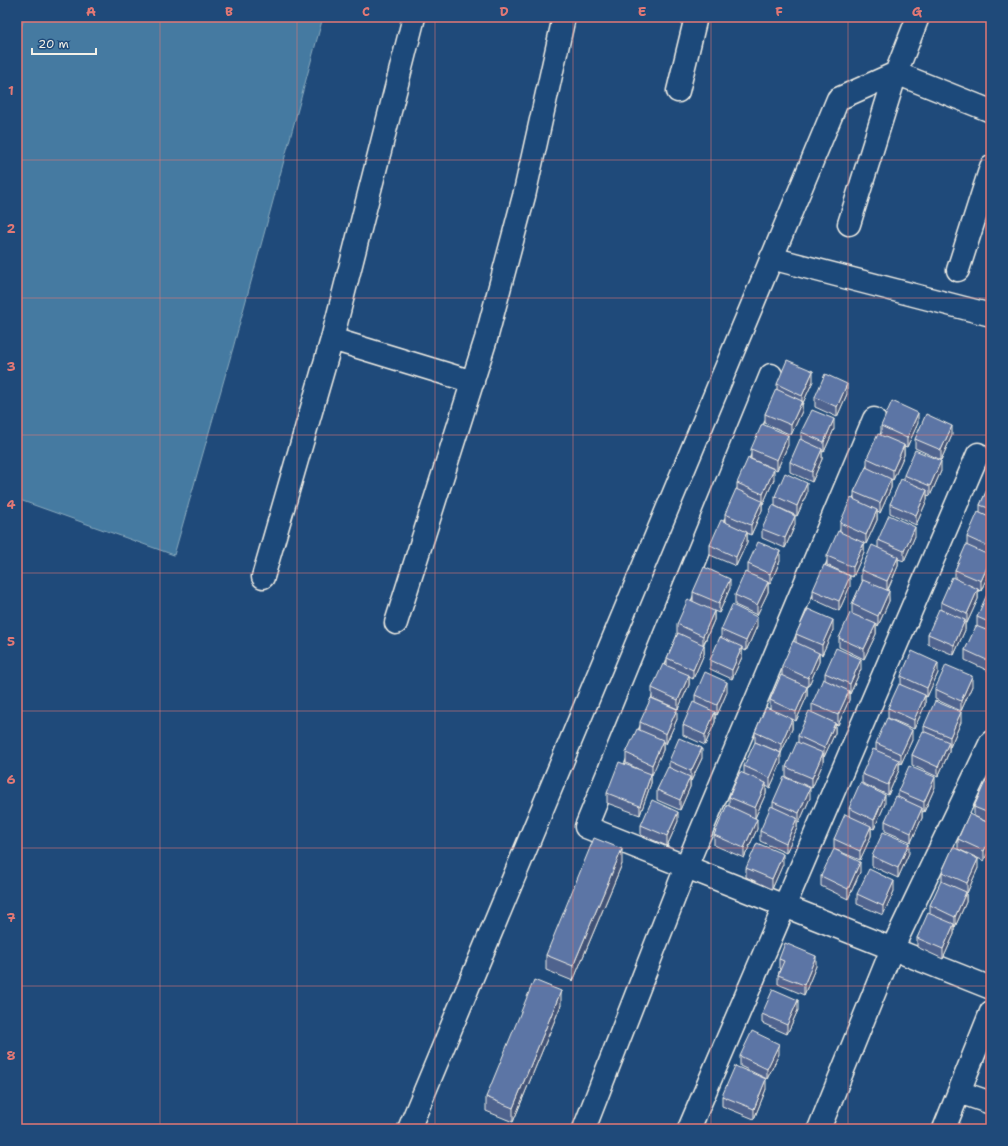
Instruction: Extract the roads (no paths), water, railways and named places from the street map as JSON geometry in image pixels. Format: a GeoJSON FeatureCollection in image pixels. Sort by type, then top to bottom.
{"type":"FeatureCollection","features":[{"type":"Feature","properties":{"kind":"street"},"geometry":{"type":"LineString","coordinates":[[263,577],[332,339],[414,17]]}},
{"type":"Feature","properties":{"kind":"street"},"geometry":{"type":"LineString","coordinates":[[396,623],[473,382],[524,196],[564,17]]}},
{"type":"Feature","properties":{"kind":"street"},"geometry":{"type":"LineString","coordinates":[[678,91],[696,17]]}},
{"type":"Feature","properties":{"kind":"street"},"geometry":{"type":"LineString","coordinates":[[849,224],[896,73],[918,17]]}},
{"type":"Feature","properties":{"kind":"street"},"geometry":{"type":"LineString","coordinates":[[409,1129],[838,99],[896,73],[991,111]]}},
{"type":"Feature","properties":{"kind":"street"},"geometry":{"type":"LineString","coordinates":[[958,270],[991,167]]}},
{"type":"Feature","properties":{"kind":"street"},"geometry":{"type":"LineString","coordinates":[[771,258],[991,315]]}},
{"type":"Feature","properties":{"kind":"street"},"geometry":{"type":"LineString","coordinates":[[332,339],[473,382]]}},
{"type":"Feature","properties":{"kind":"street"},"geometry":{"type":"LineString","coordinates":[[771,375],[586,827],[991,988]]}},
{"type":"Feature","properties":{"kind":"street"},"geometry":{"type":"LineString","coordinates":[[584,1129],[686,867],[874,419]]}},
{"type":"Feature","properties":{"kind":"street"},"geometry":{"type":"LineString","coordinates":[[689,1129],[978,454]]}},
{"type":"Feature","properties":{"kind":"street"},"geometry":{"type":"LineString","coordinates":[[819,1129],[892,949],[991,742]]}},
{"type":"Feature","properties":{"kind":"street"},"geometry":{"type":"LineString","coordinates":[[944,1129],[991,1012]]}},
{"type":"Feature","properties":{"kind":"street"},"geometry":{"type":"LineString","coordinates":[[959,1092],[991,1103]]}},
{"type":"Feature","properties":{"kind":"water"},"geometry":{"type":"Polygon","coordinates":[[[25,17],[323,17],[233,348],[174,555],[17,499],[17,37],[25,17]]]}}]}
